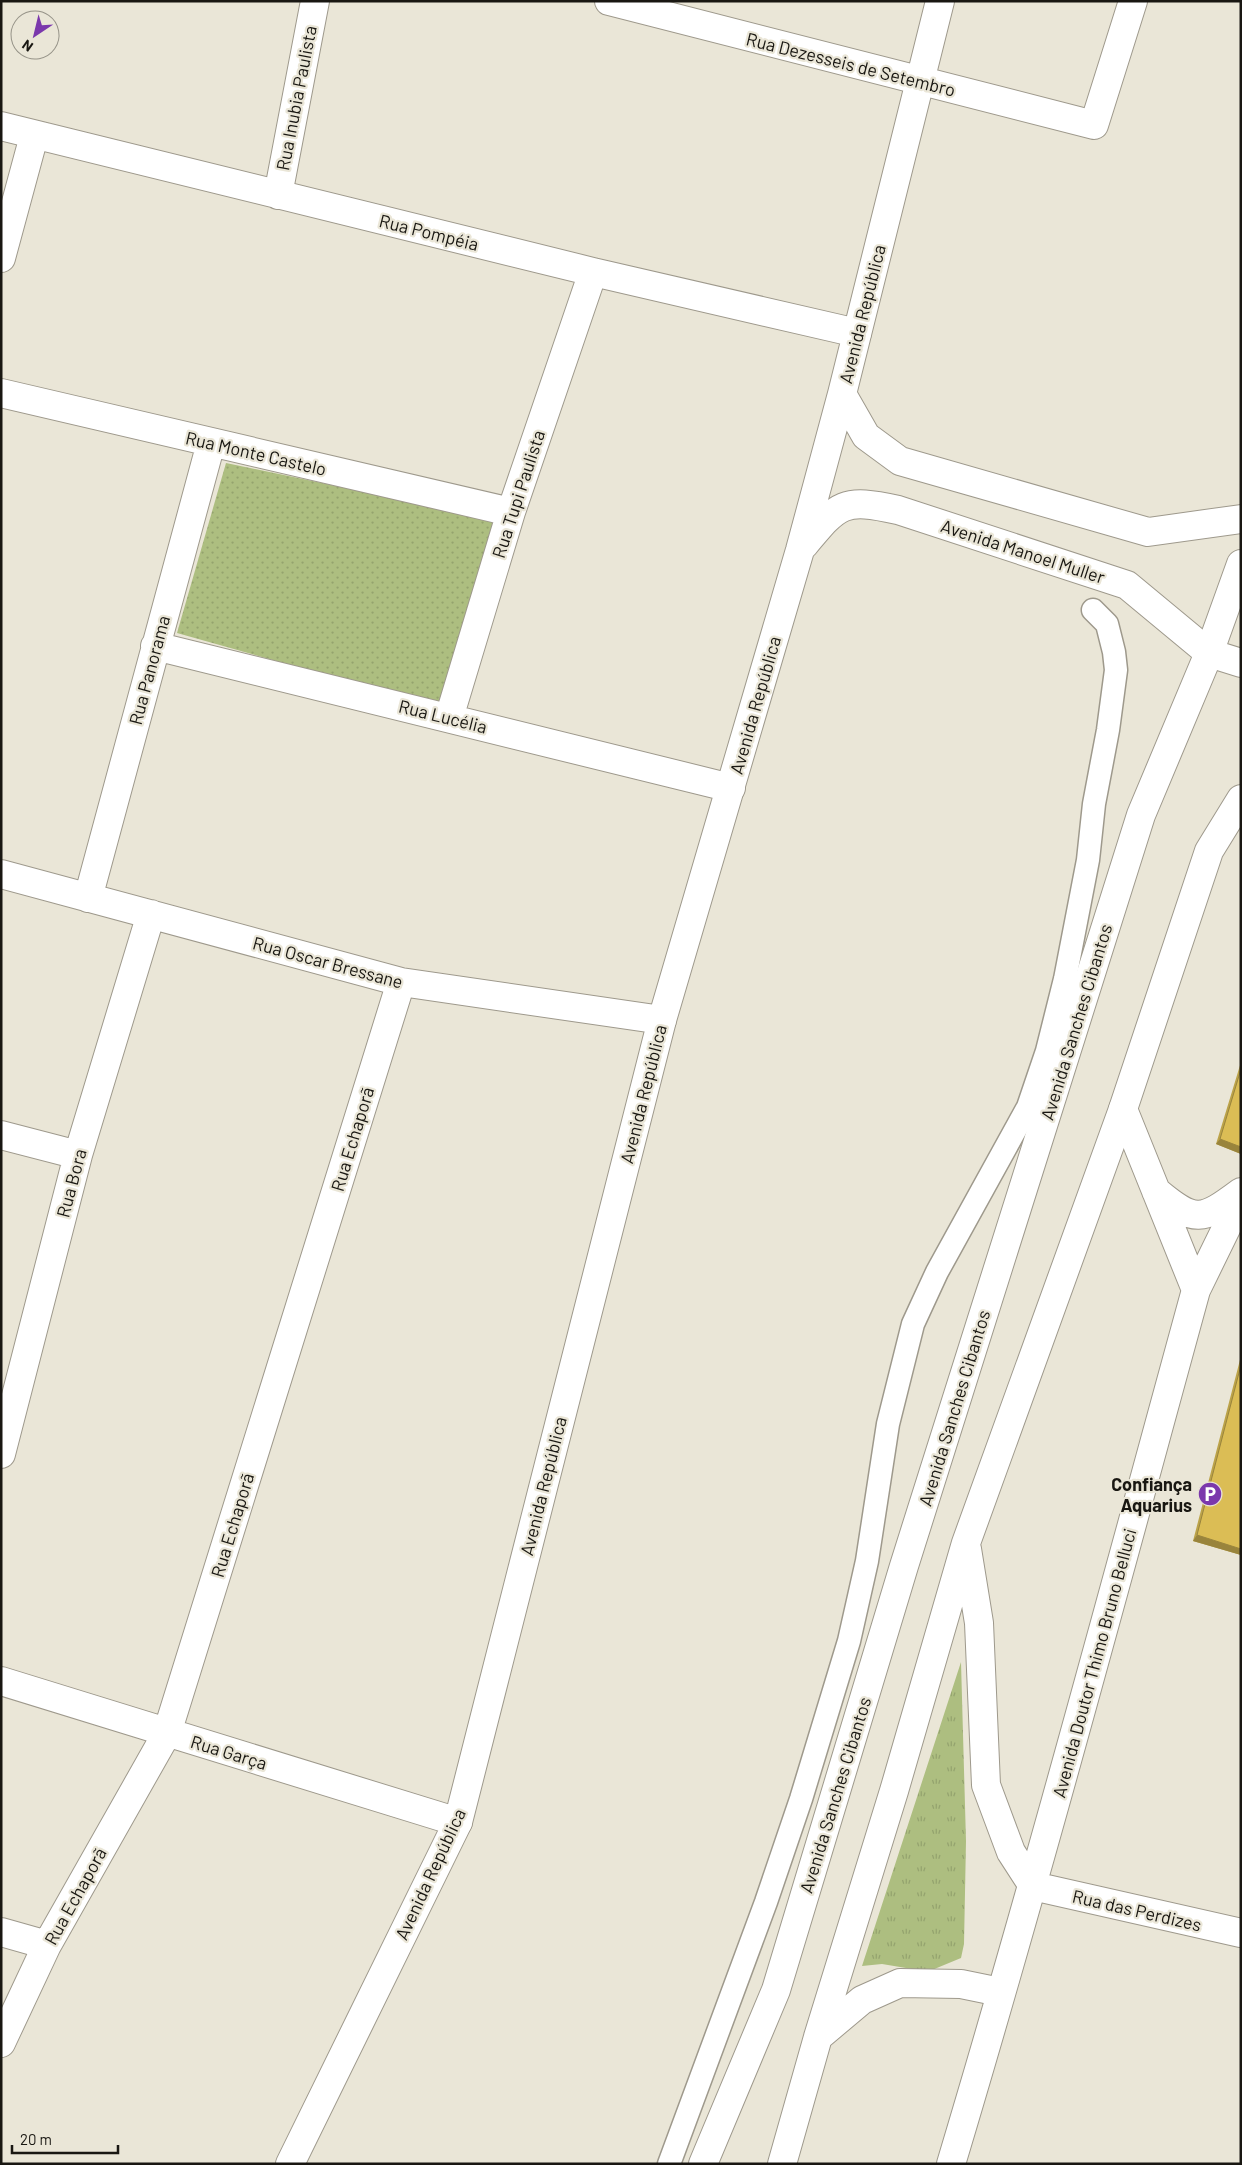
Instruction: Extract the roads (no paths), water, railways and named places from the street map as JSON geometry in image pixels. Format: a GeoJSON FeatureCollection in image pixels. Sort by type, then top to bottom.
{"type":"FeatureCollection","features":[{"type":"Feature","properties":{"kind":"street","name":"Rua Inubia Paulista"},"geometry":{"type":"LineString","coordinates":[[278,195],[315,1]]}},
{"type":"Feature","properties":{"kind":"street","name":"Rua Dezesseis de Setembro"},"geometry":{"type":"LineString","coordinates":[[608,1],[919,82],[1094,125],[1133,1]]}},
{"type":"Feature","properties":{"kind":"street","name":"Avenida República"},"geometry":{"type":"LineString","coordinates":[[290,2164],[458,1822],[662,1020],[800,550],[842,394],[940,1]]}},
{"type":"Feature","properties":{"kind":"street","name":"Rua Pompéia"},"geometry":{"type":"LineString","coordinates":[[1,126],[34,136],[593,272],[857,333]]}},
{"type":"Feature","properties":{"kind":"street"},"geometry":{"type":"LineString","coordinates":[[1,258],[34,136]]}},
{"type":"Feature","properties":{"kind":"street","name":"Rua Tupi Paulista"},"geometry":{"type":"LineString","coordinates":[[449,718],[511,512],[593,272]]}},
{"type":"Feature","properties":{"kind":"street","name":"Rua Monte Castelo"},"geometry":{"type":"LineString","coordinates":[[1,393],[511,512]]}},
{"type":"Feature","properties":{"kind":"street"},"geometry":{"type":"LineString","coordinates":[[842,394],[866,436],[900,461],[1148,532],[1241,519]]}},
{"type":"Feature","properties":{"kind":"street","name":"Rua Panorama"},"geometry":{"type":"LineString","coordinates":[[88,898],[211,443]]}},
{"type":"Feature","properties":{"kind":"street","name":"Avenida Manoel Muller"},"geometry":{"type":"LineString","coordinates":[[800,550],[824,521],[839,508],[865,503],[898,510],[1126,585],[1209,653],[1241,663]]}},
{"type":"Feature","properties":{"kind":"street","name":"Avenida Sanches Cibantos"},"geometry":{"type":"LineString","coordinates":[[703,2164],[776,1990],[904,1566],[1141,815],[1209,653],[1241,564]]}},
{"type":"Feature","properties":{"kind":"street"},"geometry":{"type":"LineString","coordinates":[[669,2164],[766,1902],[849,1641],[867,1560],[888,1424],[913,1324],[937,1272],[1028,1108],[1047,1051],[1066,979],[1088,860],[1094,804],[1108,730],[1116,670],[1107,624],[1093,610]]}},
{"type":"Feature","properties":{"kind":"street","name":"Rua Lucélia"},"geometry":{"type":"LineString","coordinates":[[155,646],[731,788]]}},
{"type":"Feature","properties":{"kind":"street"},"geometry":{"type":"LineString","coordinates":[[782,2164],[818,2037],[966,1544],[1123,1109],[1209,851],[1241,799]]}},
{"type":"Feature","properties":{"kind":"street","name":"Rua Oscar Bressane"},"geometry":{"type":"LineString","coordinates":[[1,874],[401,982],[662,1020]]}},
{"type":"Feature","properties":{"kind":"street","name":"Rua Bora"},"geometry":{"type":"LineString","coordinates":[[1,1454],[78,1155],[151,914]]}},
{"type":"Feature","properties":{"kind":"street","name":"Rua Echaporã"},"geometry":{"type":"LineString","coordinates":[[1,2043],[47,1945],[167,1733],[401,982]]}},
{"type":"Feature","properties":{"kind":"street"},"geometry":{"type":"LineString","coordinates":[[1123,1109],[1196,1290]]}},
{"type":"Feature","properties":{"kind":"street"},"geometry":{"type":"LineString","coordinates":[[1,1135],[78,1155]]}},
{"type":"Feature","properties":{"kind":"street"},"geometry":{"type":"LineString","coordinates":[[1156,1191],[1178,1210],[1198,1216],[1214,1212],[1241,1192]]}},
{"type":"Feature","properties":{"kind":"street","name":"Avenida Doutor Thimo Bruno Belluci"},"geometry":{"type":"LineString","coordinates":[[951,2164],[1000,1992],[1033,1886],[1196,1290],[1241,1198]]}},
{"type":"Feature","properties":{"kind":"street"},"geometry":{"type":"LineString","coordinates":[[966,1544],[979,1623],[986,1785],[1011,1852],[1033,1886]]}},
{"type":"Feature","properties":{"kind":"street","name":"Rua Garça"},"geometry":{"type":"LineString","coordinates":[[1,1681],[458,1822]]}},
{"type":"Feature","properties":{"kind":"street","name":"Rua das Perdizes"},"geometry":{"type":"LineString","coordinates":[[1033,1886],[1241,1934]]}},
{"type":"Feature","properties":{"kind":"street"},"geometry":{"type":"LineString","coordinates":[[1,1932],[47,1945]]}},
{"type":"Feature","properties":{"kind":"street"},"geometry":{"type":"LineString","coordinates":[[818,2037],[862,2000],[900,1983],[961,1984],[1000,1992]]}},
{"type":"Feature","properties":{"kind":"place","name":"Confiança Aquarius"},"geometry":{"type":"Point","coordinates":[1210,1494]}}]}
